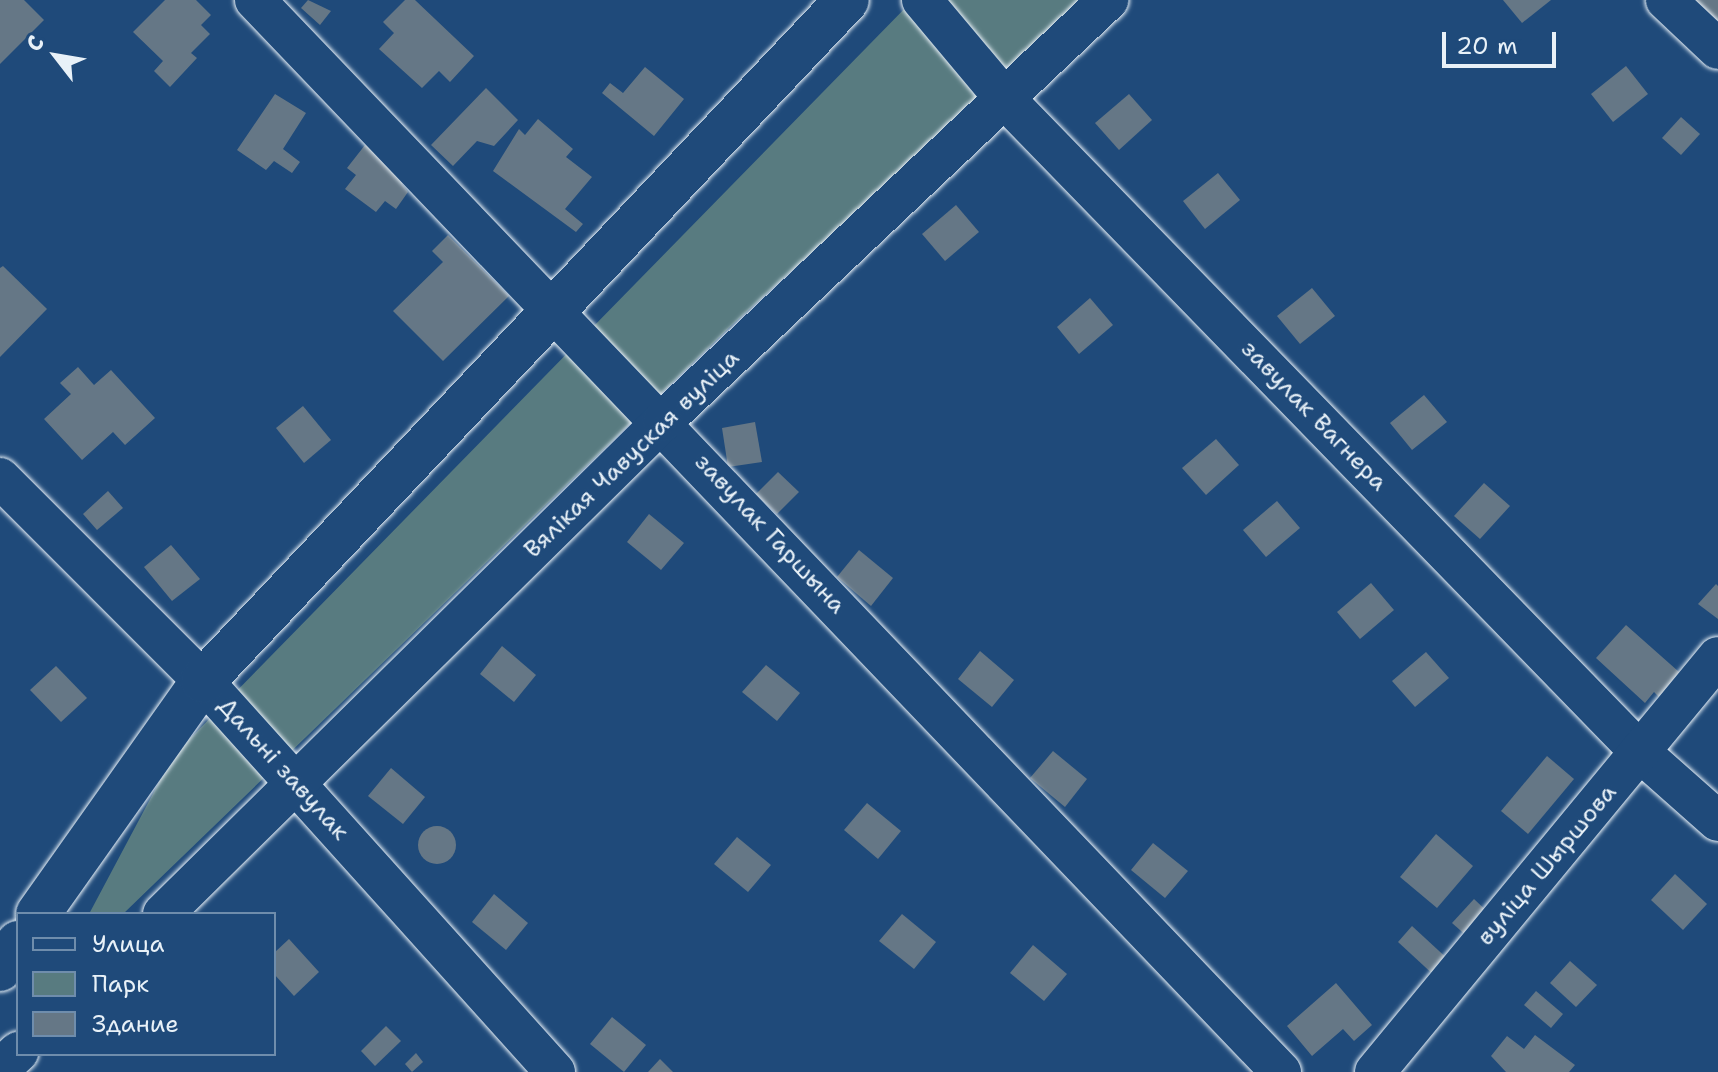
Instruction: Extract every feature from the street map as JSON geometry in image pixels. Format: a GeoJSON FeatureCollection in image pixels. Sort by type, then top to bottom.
{"type":"FeatureCollection","features":[{"type":"Feature","properties":{"kind":"main road"},"geometry":{"type":"LineString","coordinates":[[39,912],[203,681],[847,0]]}},
{"type":"Feature","properties":{"kind":"main road"},"geometry":{"type":"LineString","coordinates":[[0,969],[16,946]]}},
{"type":"Feature","properties":{"kind":"street","name":"завулак Гаршына"},"geometry":{"type":"LineString","coordinates":[[255,0],[556,308],[1281,1072]]}},
{"type":"Feature","properties":{"kind":"street","name":"завулак Вагнера"},"geometry":{"type":"LineString","coordinates":[[922,0],[1006,100],[1640,752],[1718,821]]}},
{"type":"Feature","properties":{"kind":"street","name":"Вялікая Чавуская вуліца"},"geometry":{"type":"LineString","coordinates":[[165,912],[298,785],[663,421],[1006,100],[1108,0]]}},
{"type":"Feature","properties":{"kind":"street"},"geometry":{"type":"LineString","coordinates":[[1666,0],[1718,49]]}},
{"type":"Feature","properties":{"kind":"street","name":"Дальні завулак"},"geometry":{"type":"LineString","coordinates":[[0,478],[203,681],[555,1072]]}},
{"type":"Feature","properties":{"kind":"street","name":"вуліца Шыршова"},"geometry":{"type":"LineString","coordinates":[[1375,1072],[1718,657]]}},
{"type":"Feature","properties":{"kind":"street"},"geometry":{"type":"LineString","coordinates":[[0,1069],[16,1054]]}},
{"type":"Feature","properties":{"kind":"green space"},"geometry":{"type":"Polygon","coordinates":[[[913,0],[1089,0],[730,327],[125,912],[90,912],[173,756],[913,0]]]}},
{"type":"Feature","properties":{"kind":"building"},"geometry":{"type":"Polygon","coordinates":[[[0,0],[24,0],[44,20],[0,64],[0,0]]]}},
{"type":"Feature","properties":{"kind":"building"},"geometry":{"type":"Polygon","coordinates":[[[165,0],[196,0],[211,15],[201,25],[210,34],[191,53],[197,58],[170,87],[154,71],[163,61],[133,32],[165,0]]]}},
{"type":"Feature","properties":{"kind":"building"},"geometry":{"type":"Polygon","coordinates":[[[308,0],[331,11],[320,25],[301,8],[308,0]]]}},
{"type":"Feature","properties":{"kind":"building"},"geometry":{"type":"Polygon","coordinates":[[[405,0],[415,0],[474,56],[450,82],[439,71],[422,88],[379,49],[394,33],[383,22],[405,0]]]}},
{"type":"Feature","properties":{"kind":"building"},"geometry":{"type":"Polygon","coordinates":[[[1503,0],[1551,0],[1522,23],[1503,0]]]}},
{"type":"Feature","properties":{"kind":"building"},"geometry":{"type":"Polygon","coordinates":[[[1684,0],[1718,0],[1718,33],[1684,0]]]}},
{"type":"Feature","properties":{"kind":"building"},"geometry":{"type":"Polygon","coordinates":[[[1626,66],[1648,94],[1613,122],[1591,94],[1626,66]]]}},
{"type":"Feature","properties":{"kind":"building"},"geometry":{"type":"Polygon","coordinates":[[[645,67],[684,99],[654,136],[602,93],[610,83],[623,93],[645,67]]]}},
{"type":"Feature","properties":{"kind":"building"},"geometry":{"type":"Polygon","coordinates":[[[486,88],[518,120],[494,146],[477,141],[453,166],[431,145],[486,88]]]}},
{"type":"Feature","properties":{"kind":"building"},"geometry":{"type":"Polygon","coordinates":[[[275,94],[306,113],[283,149],[300,162],[292,173],[274,161],[266,170],[237,150],[275,94]]]}},
{"type":"Feature","properties":{"kind":"building"},"geometry":{"type":"Polygon","coordinates":[[[1129,94],[1152,120],[1119,150],[1095,123],[1129,94]]]}},
{"type":"Feature","properties":{"kind":"building"},"geometry":{"type":"Polygon","coordinates":[[[1681,117],[1700,134],[1681,155],[1662,138],[1681,117]]]}},
{"type":"Feature","properties":{"kind":"building"},"geometry":{"type":"Polygon","coordinates":[[[538,119],[573,149],[566,157],[592,177],[565,209],[583,224],[576,232],[493,171],[519,129],[525,135],[538,119]]]}},
{"type":"Feature","properties":{"kind":"building"},"geometry":{"type":"Polygon","coordinates":[[[365,145],[408,177],[402,184],[408,192],[396,209],[385,201],[376,212],[345,189],[356,175],[347,168],[365,145]]]}},
{"type":"Feature","properties":{"kind":"building"},"geometry":{"type":"Polygon","coordinates":[[[1218,173],[1240,200],[1205,229],[1183,201],[1218,173]]]}},
{"type":"Feature","properties":{"kind":"building"},"geometry":{"type":"Polygon","coordinates":[[[956,205],[979,232],[945,261],[922,234],[956,205]]]}},
{"type":"Feature","properties":{"kind":"building"},"geometry":{"type":"Polygon","coordinates":[[[448,235],[509,296],[443,361],[393,311],[443,262],[432,251],[448,235]]]}},
{"type":"Feature","properties":{"kind":"building"},"geometry":{"type":"Polygon","coordinates":[[[3,266],[47,309],[0,357],[0,268],[3,266]]]}},
{"type":"Feature","properties":{"kind":"building"},"geometry":{"type":"Polygon","coordinates":[[[1312,288],[1335,316],[1300,344],[1277,316],[1312,288]]]}},
{"type":"Feature","properties":{"kind":"building"},"geometry":{"type":"Polygon","coordinates":[[[1090,298],[1113,325],[1079,354],[1057,327],[1090,298]]]}},
{"type":"Feature","properties":{"kind":"building"},"geometry":{"type":"Polygon","coordinates":[[[78,367],[94,385],[111,370],[155,418],[125,445],[113,432],[82,460],[44,419],[71,394],[60,383],[78,367]]]}},
{"type":"Feature","properties":{"kind":"building"},"geometry":{"type":"Polygon","coordinates":[[[1424,395],[1447,422],[1412,450],[1390,423],[1424,395]]]}},
{"type":"Feature","properties":{"kind":"building"},"geometry":{"type":"Polygon","coordinates":[[[303,406],[331,440],[304,463],[276,428],[303,406]]]}},
{"type":"Feature","properties":{"kind":"building"},"geometry":{"type":"Polygon","coordinates":[[[755,422],[762,462],[728,467],[722,428],[755,422]]]}},
{"type":"Feature","properties":{"kind":"building"},"geometry":{"type":"Polygon","coordinates":[[[1216,439],[1239,465],[1206,495],[1182,468],[1216,439]]]}},
{"type":"Feature","properties":{"kind":"building"},"geometry":{"type":"Polygon","coordinates":[[[778,472],[799,492],[777,514],[756,494],[778,472]]]}},
{"type":"Feature","properties":{"kind":"building"},"geometry":{"type":"Polygon","coordinates":[[[1484,483],[1510,506],[1480,539],[1454,516],[1484,483]]]}},
{"type":"Feature","properties":{"kind":"building"},"geometry":{"type":"Polygon","coordinates":[[[108,491],[123,508],[97,530],[83,514],[108,491]]]}},
{"type":"Feature","properties":{"kind":"building"},"geometry":{"type":"Polygon","coordinates":[[[1277,501],[1300,528],[1266,557],[1243,530],[1277,501]]]}},
{"type":"Feature","properties":{"kind":"building"},"geometry":{"type":"Polygon","coordinates":[[[649,514],[684,543],[661,570],[627,542],[649,514]]]}},
{"type":"Feature","properties":{"kind":"building"},"geometry":{"type":"Polygon","coordinates":[[[171,545],[200,579],[172,601],[144,567],[171,545]]]}},
{"type":"Feature","properties":{"kind":"building"},"geometry":{"type":"Polygon","coordinates":[[[859,550],[893,578],[871,606],[837,577],[859,550]]]}},
{"type":"Feature","properties":{"kind":"building"},"geometry":{"type":"Polygon","coordinates":[[[1371,583],[1394,610],[1360,639],[1337,612],[1371,583]]]}},
{"type":"Feature","properties":{"kind":"building"},"geometry":{"type":"Polygon","coordinates":[[[1716,584],[1718,586],[1718,619],[1698,604],[1716,584]]]}},
{"type":"Feature","properties":{"kind":"building"},"geometry":{"type":"Polygon","coordinates":[[[1626,625],[1687,679],[1665,703],[1654,692],[1645,703],[1596,658],[1626,625]]]}},
{"type":"Feature","properties":{"kind":"building"},"geometry":{"type":"Polygon","coordinates":[[[502,646],[536,675],[514,702],[480,674],[502,646]]]}},
{"type":"Feature","properties":{"kind":"building"},"geometry":{"type":"Polygon","coordinates":[[[980,651],[1014,680],[992,707],[958,679],[980,651]]]}},
{"type":"Feature","properties":{"kind":"building"},"geometry":{"type":"Polygon","coordinates":[[[1426,652],[1449,678],[1415,707],[1392,681],[1426,652]]]}},
{"type":"Feature","properties":{"kind":"building"},"geometry":{"type":"Polygon","coordinates":[[[766,665],[800,693],[777,721],[742,692],[766,665]]]}},
{"type":"Feature","properties":{"kind":"building"},"geometry":{"type":"Polygon","coordinates":[[[56,666],[87,698],[61,722],[30,690],[56,666]]]}},
{"type":"Feature","properties":{"kind":"building"},"geometry":{"type":"Polygon","coordinates":[[[1053,751],[1087,779],[1065,807],[1030,778],[1053,751]]]}},
{"type":"Feature","properties":{"kind":"building"},"geometry":{"type":"Polygon","coordinates":[[[1547,756],[1574,779],[1528,834],[1501,811],[1547,756]]]}},
{"type":"Feature","properties":{"kind":"building"},"geometry":{"type":"Polygon","coordinates":[[[391,768],[425,797],[403,824],[368,796],[391,768]]]}},
{"type":"Feature","properties":{"kind":"building"},"geometry":{"type":"Polygon","coordinates":[[[867,803],[901,831],[878,859],[844,830],[867,803]]]}},
{"type":"Feature","properties":{"kind":"building"},"geometry":{"type":"Polygon","coordinates":[[[437,826],[451,831],[456,845],[451,859],[437,864],[423,859],[418,845],[423,831],[437,826]]]}},
{"type":"Feature","properties":{"kind":"building"},"geometry":{"type":"Polygon","coordinates":[[[1436,834],[1473,866],[1437,908],[1400,877],[1436,834]]]}},
{"type":"Feature","properties":{"kind":"building"},"geometry":{"type":"Polygon","coordinates":[[[737,837],[771,865],[748,892],[714,864],[737,837]]]}},
{"type":"Feature","properties":{"kind":"building"},"geometry":{"type":"Polygon","coordinates":[[[1153,843],[1188,871],[1165,898],[1131,870],[1153,843]]]}},
{"type":"Feature","properties":{"kind":"building"},"geometry":{"type":"Polygon","coordinates":[[[1675,874],[1707,904],[1683,930],[1651,900],[1675,874]]]}},
{"type":"Feature","properties":{"kind":"building"},"geometry":{"type":"Polygon","coordinates":[[[494,894],[528,923],[506,950],[472,922],[494,894]]]}},
{"type":"Feature","properties":{"kind":"building"},"geometry":{"type":"Polygon","coordinates":[[[1474,899],[1491,915],[1469,938],[1452,923],[1474,899]]]}},
{"type":"Feature","properties":{"kind":"building"},"geometry":{"type":"Polygon","coordinates":[[[902,914],[936,942],[914,969],[879,941],[902,914]]]}},
{"type":"Feature","properties":{"kind":"building"},"geometry":{"type":"Polygon","coordinates":[[[1412,926],[1451,962],[1437,978],[1398,942],[1412,926]]]}},
{"type":"Feature","properties":{"kind":"building"},"geometry":{"type":"Polygon","coordinates":[[[289,939],[319,972],[294,996],[276,976],[276,951],[289,939]]]}},
{"type":"Feature","properties":{"kind":"building"},"geometry":{"type":"Polygon","coordinates":[[[1033,945],[1067,974],[1044,1001],[1010,973],[1033,945]]]}},
{"type":"Feature","properties":{"kind":"building"},"geometry":{"type":"Polygon","coordinates":[[[1570,961],[1597,985],[1576,1007],[1550,983],[1570,961]]]}},
{"type":"Feature","properties":{"kind":"building"},"geometry":{"type":"Polygon","coordinates":[[[1336,983],[1372,1025],[1354,1041],[1343,1029],[1312,1056],[1287,1026],[1336,983]]]}},
{"type":"Feature","properties":{"kind":"building"},"geometry":{"type":"Polygon","coordinates":[[[1536,991],[1563,1014],[1551,1028],[1524,1005],[1536,991]]]}},
{"type":"Feature","properties":{"kind":"building"},"geometry":{"type":"Polygon","coordinates":[[[612,1017],[646,1045],[624,1072],[590,1044],[612,1017]]]}},
{"type":"Feature","properties":{"kind":"building"},"geometry":{"type":"Polygon","coordinates":[[[386,1026],[401,1041],[375,1066],[361,1051],[386,1026]]]}},
{"type":"Feature","properties":{"kind":"building"},"geometry":{"type":"Polygon","coordinates":[[[1535,1035],[1575,1065],[1569,1072],[1506,1072],[1491,1056],[1507,1036],[1524,1049],[1535,1035]]]}},
{"type":"Feature","properties":{"kind":"building"},"geometry":{"type":"Polygon","coordinates":[[[416,1053],[423,1062],[412,1072],[405,1064],[416,1053]]]}},
{"type":"Feature","properties":{"kind":"building"},"geometry":{"type":"Polygon","coordinates":[[[660,1059],[673,1072],[648,1072],[660,1059]]]}}]}
